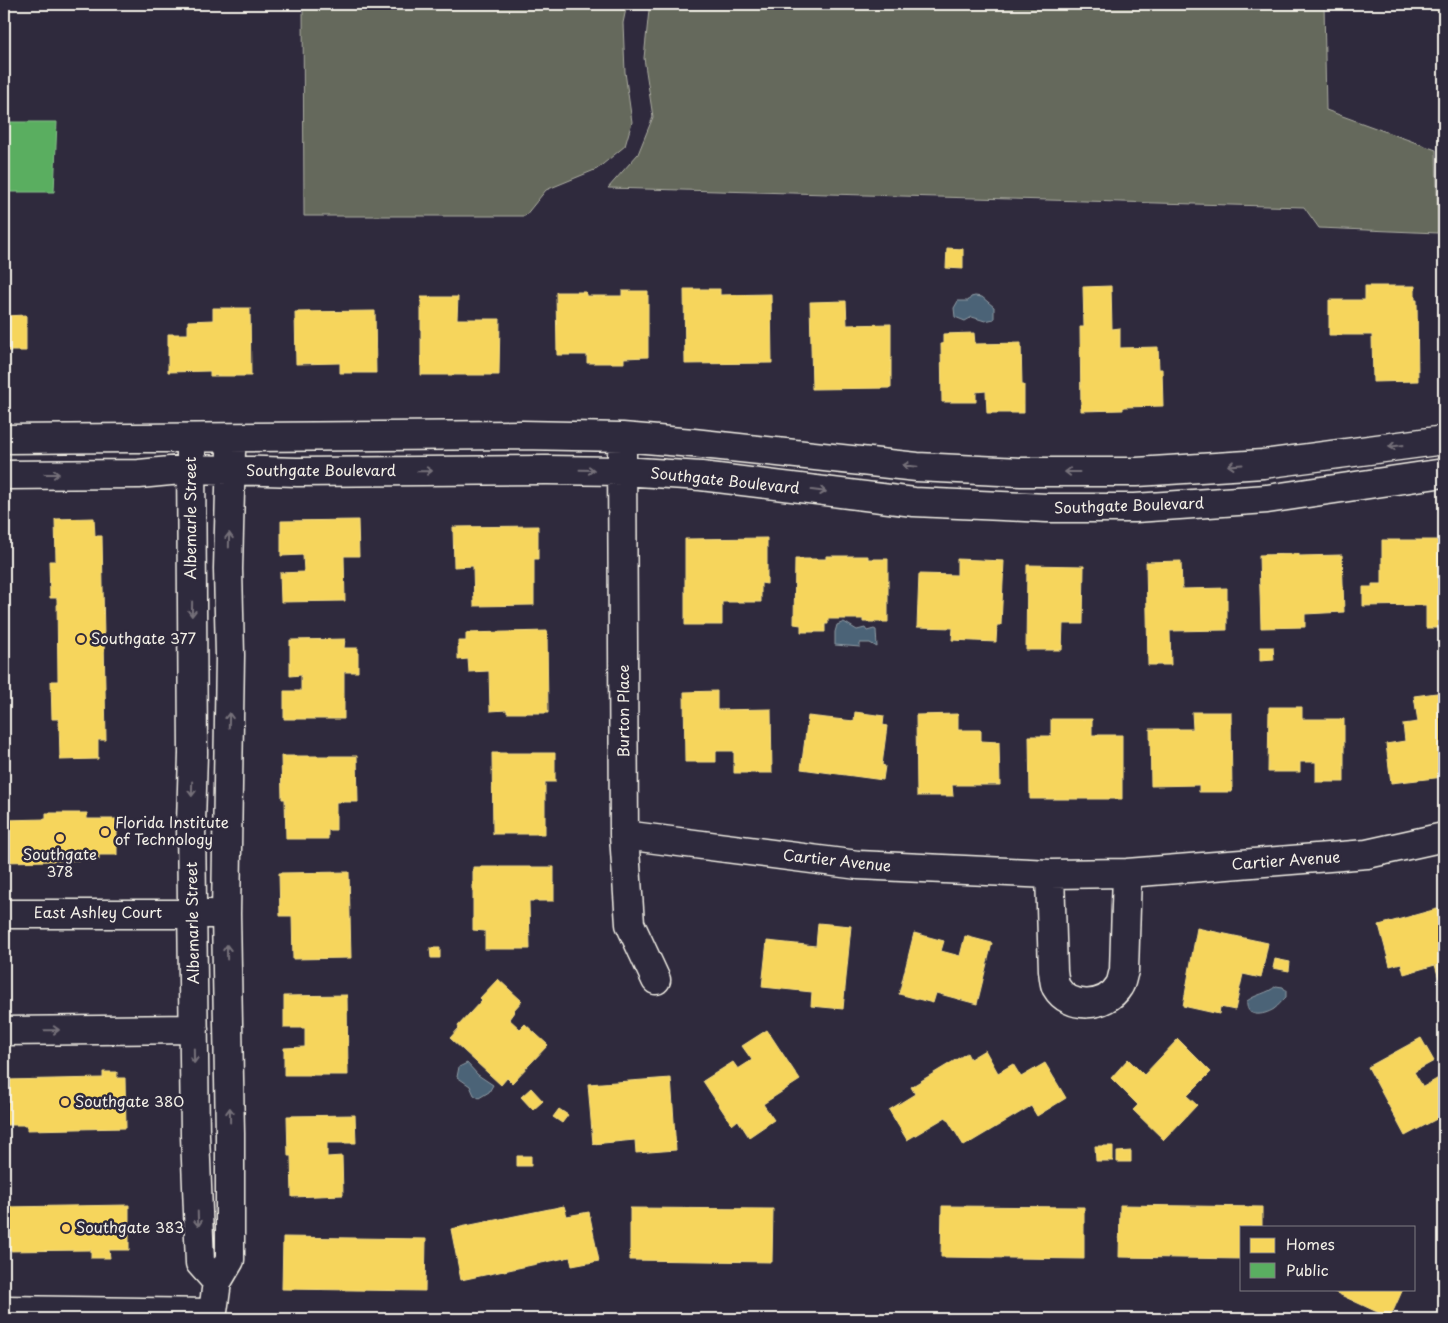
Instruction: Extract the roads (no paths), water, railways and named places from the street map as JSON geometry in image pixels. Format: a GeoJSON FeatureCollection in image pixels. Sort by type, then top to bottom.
{"type":"FeatureCollection","features":[{"type":"Feature","properties":{"kind":"street"},"geometry":{"type":"LineString","coordinates":[[4,439],[551,435],[622,437],[917,467],[1021,472],[1137,472],[1263,464],[1444,440]]}},
{"type":"Feature","properties":{"kind":"street"},"geometry":{"type":"LineString","coordinates":[[4,1310],[212,1316],[217,1282],[230,1260],[226,914],[230,655],[228,569],[232,437]]}},
{"type":"Feature","properties":{"kind":"street","name":"Burton Place"},"geometry":{"type":"LineString","coordinates":[[622,437],[624,835],[630,924],[656,980]]}},
{"type":"Feature","properties":{"kind":"street","name":"Albemarle Street"},"geometry":{"type":"LineString","coordinates":[[191,438],[191,657],[196,1160],[200,1263],[217,1282]]}},
{"type":"Feature","properties":{"kind":"street","name":"Southgate Boulevard"},"geometry":{"type":"LineString","coordinates":[[4,475],[138,474],[191,469],[297,472],[622,471],[701,476],[914,502],[1046,508],[1135,508],[1267,499],[1444,473]]}},
{"type":"Feature","properties":{"kind":"street"},"geometry":{"type":"LineString","coordinates":[[192,570],[228,569]]}},
{"type":"Feature","properties":{"kind":"street"},"geometry":{"type":"LineString","coordinates":[[193,753],[229,752]]}},
{"type":"Feature","properties":{"kind":"street","name":"Cartier Avenue"},"geometry":{"type":"LineString","coordinates":[[624,835],[858,865],[1050,874],[1127,873],[1367,854],[1444,837]]}},
{"type":"Feature","properties":{"kind":"street"},"geometry":{"type":"LineString","coordinates":[[1050,874],[1055,986],[1072,1000],[1084,1004],[1106,999],[1120,986],[1124,971],[1127,873]]}},
{"type":"Feature","properties":{"kind":"street","name":"East Ashley Court"},"geometry":{"type":"LineString","coordinates":[[4,914],[226,914]]}},
{"type":"Feature","properties":{"kind":"street"},"geometry":{"type":"LineString","coordinates":[[4,1030],[194,1022],[228,1014]]}},
{"type":"Feature","properties":{"kind":"street"},"geometry":{"type":"LineString","coordinates":[[196,1160],[230,1158]]}},
{"type":"Feature","properties":{"kind":"water"},"geometry":{"type":"Polygon","coordinates":[[[971,297],[982,297],[994,307],[994,319],[985,321],[972,317],[965,321],[955,317],[954,308],[958,301],[968,301],[971,297]]]}},
{"type":"Feature","properties":{"kind":"water"},"geometry":{"type":"Polygon","coordinates":[[[844,622],[857,630],[865,628],[867,631],[876,630],[877,647],[870,643],[860,643],[860,647],[835,645],[837,625],[844,622]]]}},
{"type":"Feature","properties":{"kind":"water"},"geometry":{"type":"Polygon","coordinates":[[[1276,986],[1283,987],[1286,991],[1286,997],[1276,1008],[1260,1014],[1252,1013],[1249,1010],[1247,1001],[1276,986]]]}},
{"type":"Feature","properties":{"kind":"water"},"geometry":{"type":"Polygon","coordinates":[[[467,1063],[478,1075],[493,1085],[489,1092],[479,1098],[474,1095],[470,1086],[457,1077],[459,1067],[467,1063]]]}},
{"type":"Feature","properties":{"kind":"place","name":"Southgate 377"},"geometry":{"type":"Point","coordinates":[81,639]}},
{"type":"Feature","properties":{"kind":"place","name":"Florida Institute of Technology"},"geometry":{"type":"Point","coordinates":[105,832]}},
{"type":"Feature","properties":{"kind":"place","name":"Southgate 378"},"geometry":{"type":"Point","coordinates":[60,838]}},
{"type":"Feature","properties":{"kind":"place","name":"Southgate 380"},"geometry":{"type":"Point","coordinates":[65,1102]}},
{"type":"Feature","properties":{"kind":"place","name":"Southgate 383"},"geometry":{"type":"Point","coordinates":[66,1228]}}]}
